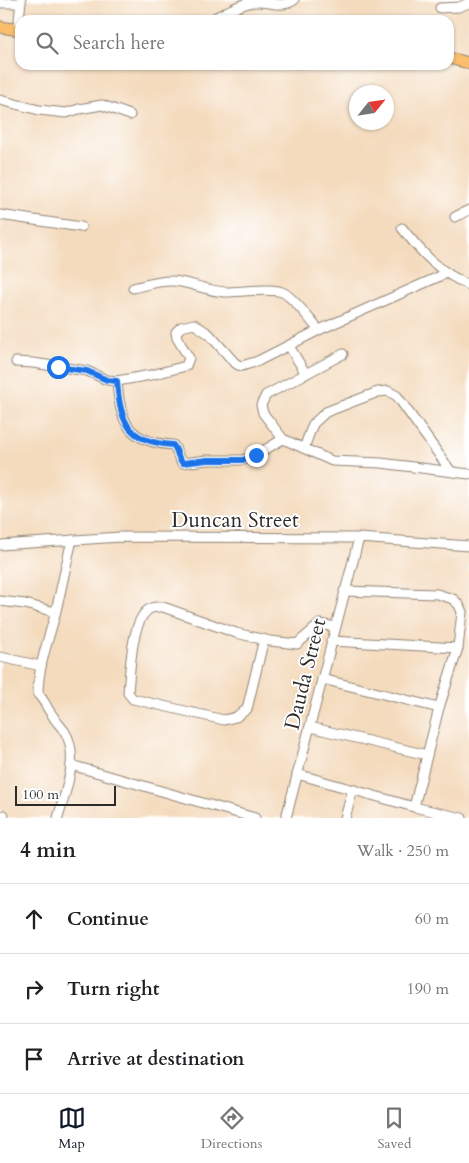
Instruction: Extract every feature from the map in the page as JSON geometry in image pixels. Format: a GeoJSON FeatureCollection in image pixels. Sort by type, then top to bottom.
{"type":"FeatureCollection","features":[{"type":"Feature","properties":{"kind":"main road"},"geometry":{"type":"LineString","coordinates":[[0,27],[15,29]]}},
{"type":"Feature","properties":{"kind":"main road"},"geometry":{"type":"LineString","coordinates":[[454,59],[469,63]]}},
{"type":"Feature","properties":{"kind":"street"},"geometry":{"type":"LineString","coordinates":[[221,15],[245,4],[255,2],[281,5],[288,4],[294,0]]}},
{"type":"Feature","properties":{"kind":"street"},"geometry":{"type":"LineString","coordinates":[[0,2],[21,2],[20,15]]}},
{"type":"Feature","properties":{"kind":"street"},"geometry":{"type":"LineString","coordinates":[[440,8],[459,7],[469,3]]}},
{"type":"Feature","properties":{"kind":"street"},"geometry":{"type":"LineString","coordinates":[[0,100],[39,110],[66,113],[79,108],[102,105],[130,115]]}},
{"type":"Feature","properties":{"kind":"street"},"geometry":{"type":"LineString","coordinates":[[456,217],[469,210]]}},
{"type":"Feature","properties":{"kind":"street"},"geometry":{"type":"LineString","coordinates":[[0,215],[81,227]]}},
{"type":"Feature","properties":{"kind":"street"},"geometry":{"type":"LineString","coordinates":[[402,228],[431,261],[447,273],[469,284]]}},
{"type":"Feature","properties":{"kind":"street"},"geometry":{"type":"LineString","coordinates":[[16,362],[33,362],[87,371],[107,380],[117,381],[160,373],[186,366],[188,358],[177,338],[176,332],[181,327],[194,324],[209,334],[238,365],[242,366],[258,361],[319,330],[447,273]]}},
{"type":"Feature","properties":{"kind":"street"},"geometry":{"type":"LineString","coordinates":[[133,288],[172,281],[225,292],[276,290],[285,293],[319,330]]}},
{"type":"Feature","properties":{"kind":"street"},"geometry":{"type":"LineString","coordinates":[[289,346],[306,374]]}},
{"type":"Feature","properties":{"kind":"street"},"geometry":{"type":"LineString","coordinates":[[343,354],[266,395],[262,400],[263,413],[283,439],[332,461],[381,463],[450,470],[469,474]]}},
{"type":"Feature","properties":{"kind":"street"},"geometry":{"type":"LineString","coordinates":[[117,381],[120,410],[130,427],[140,438],[176,447],[180,461],[183,463],[207,460],[243,460],[256,455],[283,439]]}},
{"type":"Feature","properties":{"kind":"street"},"geometry":{"type":"LineString","coordinates":[[304,448],[313,424],[326,412],[378,392],[388,391],[397,396],[450,470]]}},
{"type":"Feature","properties":{"kind":"street","name":"Duncan Street"},"geometry":{"type":"LineString","coordinates":[[0,545],[120,537],[359,538],[469,546]]}},
{"type":"Feature","properties":{"kind":"street","name":"Dauda Street"},"geometry":{"type":"LineString","coordinates":[[286,818],[359,538]]}},
{"type":"Feature","properties":{"kind":"street"},"geometry":{"type":"LineString","coordinates":[[58,818],[71,766],[70,748],[65,732],[38,694],[41,666],[56,612],[72,540]]}},
{"type":"Feature","properties":{"kind":"street"},"geometry":{"type":"LineString","coordinates":[[344,591],[437,594],[453,598],[459,604],[462,612],[458,648],[439,708],[414,807]]}},
{"type":"Feature","properties":{"kind":"street"},"geometry":{"type":"LineString","coordinates":[[0,601],[25,604],[56,612]]}},
{"type":"Feature","properties":{"kind":"street"},"geometry":{"type":"LineString","coordinates":[[264,639],[247,710],[236,717],[224,720],[133,699],[128,693],[134,638],[140,620],[146,611],[154,606],[163,607],[218,627],[284,644],[297,644],[320,624],[335,627]]}},
{"type":"Feature","properties":{"kind":"street"},"geometry":{"type":"LineString","coordinates":[[331,641],[458,648]]}},
{"type":"Feature","properties":{"kind":"street"},"geometry":{"type":"LineString","coordinates":[[0,657],[41,666]]}},
{"type":"Feature","properties":{"kind":"street"},"geometry":{"type":"LineString","coordinates":[[322,679],[439,708]]}},
{"type":"Feature","properties":{"kind":"street"},"geometry":{"type":"LineString","coordinates":[[310,727],[427,755]]}},
{"type":"Feature","properties":{"kind":"street"},"geometry":{"type":"LineString","coordinates":[[71,766],[255,818]]}},
{"type":"Feature","properties":{"kind":"street"},"geometry":{"type":"LineString","coordinates":[[297,774],[353,788],[414,807],[462,818]]}},
{"type":"Feature","properties":{"kind":"street"},"geometry":{"type":"LineString","coordinates":[[345,818],[353,788]]}},
{"type":"Feature","properties":{"kind":"route"},"geometry":{"type":"LineString","coordinates":[[58,367],[87,371],[107,380],[117,381],[120,410],[122,416],[134,432],[148,442],[173,445],[176,447],[180,461],[183,463],[207,460],[243,460],[256,455]]}}]}
